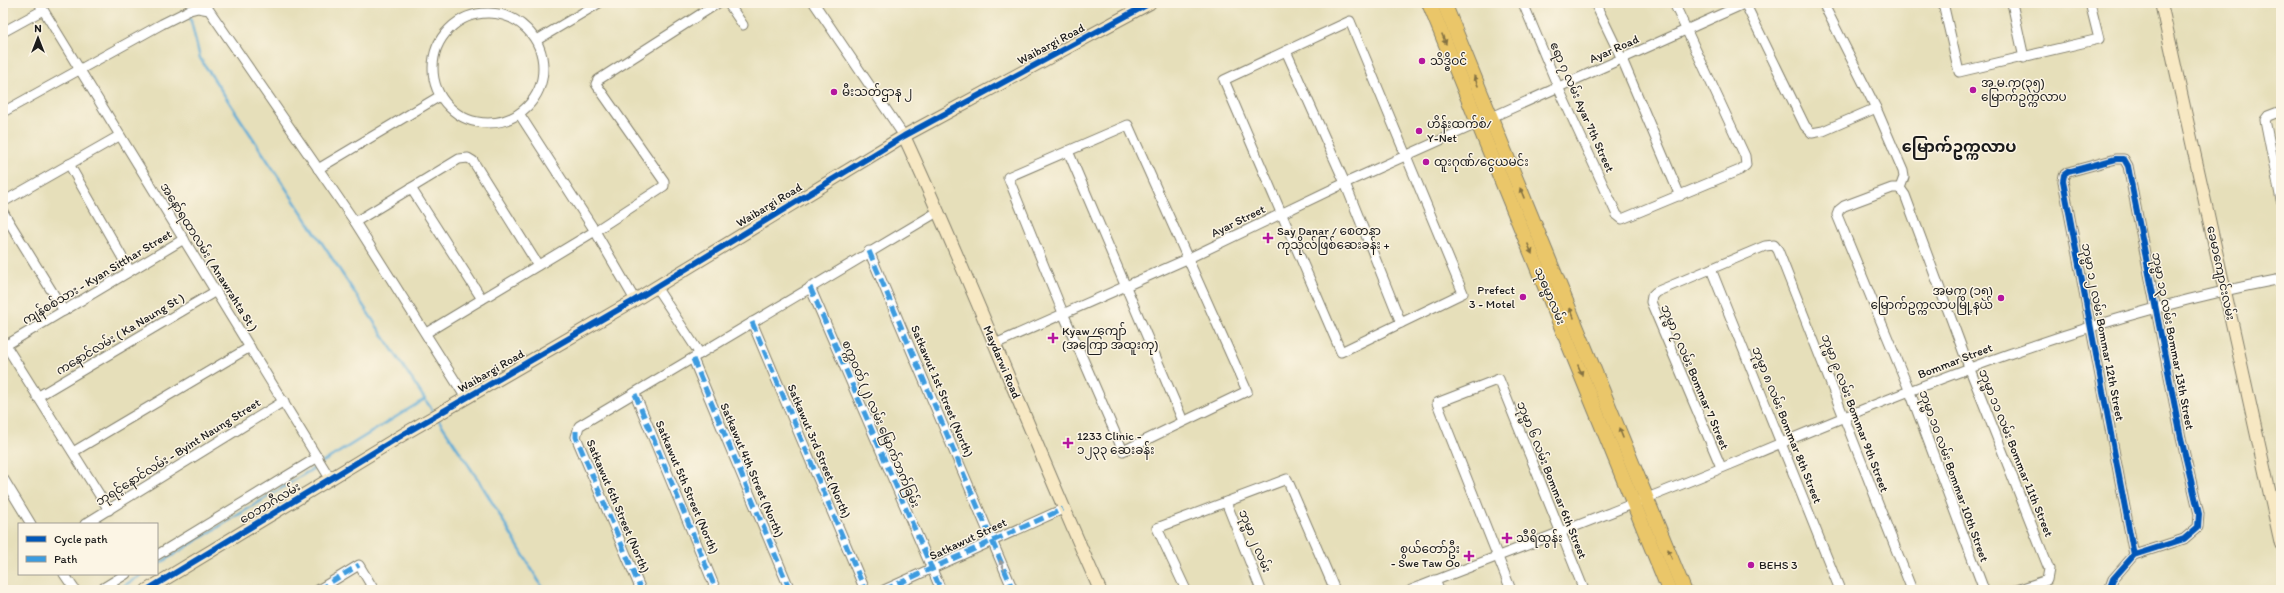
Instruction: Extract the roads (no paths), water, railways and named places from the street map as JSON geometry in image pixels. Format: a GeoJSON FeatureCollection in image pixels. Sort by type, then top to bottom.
{"type":"FeatureCollection","features":[{"type":"Feature","properties":{"kind":"main road","name":"သုဓမ္မာလမ်း"},"geometry":{"type":"LineString","coordinates":[[1429,3],[1478,123],[1641,499],[1684,590]]}},
{"type":"Feature","properties":{"kind":"main road","name":"သုဓမ္မာလမ်း"},"geometry":{"type":"LineString","coordinates":[[1444,3],[1491,117],[1641,499],[1669,590]]}},
{"type":"Feature","properties":{"kind":"street"},"geometry":{"type":"LineString","coordinates":[[537,40],[599,3]]}},
{"type":"Feature","properties":{"kind":"street"},"geometry":{"type":"LineString","coordinates":[[426,333],[595,231],[664,186],[664,181],[596,84],[598,80],[718,3]]}},
{"type":"Feature","properties":{"kind":"street"},"geometry":{"type":"LineString","coordinates":[[728,3],[743,25]]}},
{"type":"Feature","properties":{"kind":"street"},"geometry":{"type":"LineString","coordinates":[[814,3],[904,136]]}},
{"type":"Feature","properties":{"kind":"street","name":"Waibargi Road"},"geometry":{"type":"LineString","coordinates":[[404,434],[635,300],[904,136],[1150,3]]}},
{"type":"Feature","properties":{"kind":"street","name":"ဧရာ ၇ လမ်း Ayar 7th Street"},"geometry":{"type":"LineString","coordinates":[[1523,3],[1558,87],[1617,215],[1622,219],[1680,196]]}},
{"type":"Feature","properties":{"kind":"street"},"geometry":{"type":"LineString","coordinates":[[1595,3],[1622,59],[1680,196],[1740,170],[1746,165],[1745,156],[1674,3]]}},
{"type":"Feature","properties":{"kind":"street"},"geometry":{"type":"LineString","coordinates":[[1746,3],[1805,126],[1812,133],[1822,131],[1876,108]]}},
{"type":"Feature","properties":{"kind":"street","name":"Ayar Road"},"geometry":{"type":"LineString","coordinates":[[1491,117],[1746,3]]}},
{"type":"Feature","properties":{"kind":"street"},"geometry":{"type":"LineString","coordinates":[[1822,3],[1876,108],[1903,172],[1904,177],[1900,188]]}},
{"type":"Feature","properties":{"kind":"street"},"geometry":{"type":"LineString","coordinates":[[1944,3],[1959,72],[2024,58],[2099,38],[2090,3]]}},
{"type":"Feature","properties":{"kind":"street"},"geometry":{"type":"LineString","coordinates":[[2012,3],[2024,58]]}},
{"type":"Feature","properties":{"kind":"street","name":"ခေမာကျောင်းလမ်း"},"geometry":{"type":"LineString","coordinates":[[2161,3],[2280,539]]}},
{"type":"Feature","properties":{"kind":"street"},"geometry":{"type":"LineString","coordinates":[[3,32],[41,7]]}},
{"type":"Feature","properties":{"kind":"street","name":"အနော်ရထာလမ်း ( Anawrahta St )"},"geometry":{"type":"LineString","coordinates":[[41,7],[119,136],[320,459],[329,477]]}},
{"type":"Feature","properties":{"kind":"street"},"geometry":{"type":"LineString","coordinates":[[3,112],[190,10],[198,8],[208,10],[355,222],[466,398]]}},
{"type":"Feature","properties":{"kind":"street"},"geometry":{"type":"LineString","coordinates":[[481,13],[502,14],[522,24],[537,40],[544,61],[542,82],[533,102],[520,115],[496,124],[474,122],[454,112],[440,96],[432,76],[434,54],[443,34],[456,23],[481,13]]}},
{"type":"Feature","properties":{"kind":"street"},"geometry":{"type":"LineString","coordinates":[[1350,21],[1408,155],[1463,293],[1341,352],[1224,80],[1286,51],[1350,21]]}},
{"type":"Feature","properties":{"kind":"street"},"geometry":{"type":"LineString","coordinates":[[1286,51],[1344,183],[1401,323]]}},
{"type":"Feature","properties":{"kind":"street"},"geometry":{"type":"LineString","coordinates":[[318,169],[440,96]]}},
{"type":"Feature","properties":{"kind":"street"},"geometry":{"type":"LineString","coordinates":[[2281,111],[2268,116],[2265,120],[2281,200]]}},
{"type":"Feature","properties":{"kind":"street"},"geometry":{"type":"LineString","coordinates":[[520,115],[595,231],[635,300]]}},
{"type":"Feature","properties":{"kind":"street","name":"Ayar Street"},"geometry":{"type":"LineString","coordinates":[[995,344],[1188,259],[1344,183],[1491,117]]}},
{"type":"Feature","properties":{"kind":"street"},"geometry":{"type":"LineString","coordinates":[[1128,125],[1247,391],[1123,451],[1063,313],[1008,177],[1068,151],[1128,125]]}},
{"type":"Feature","properties":{"kind":"street"},"geometry":{"type":"LineString","coordinates":[[3,202],[119,136]]}},
{"type":"Feature","properties":{"kind":"street","name":"Maydarwi Road"},"geometry":{"type":"LineString","coordinates":[[904,136],[939,211],[1063,509],[1100,590]]}},
{"type":"Feature","properties":{"kind":"street"},"geometry":{"type":"LineString","coordinates":[[1068,151],[1183,421]]}},
{"type":"Feature","properties":{"kind":"street"},"geometry":{"type":"LineString","coordinates":[[355,222],[459,159],[468,158],[473,161],[538,265]]}},
{"type":"Feature","properties":{"kind":"street","name":"ဘုမ္မာ ၁၂ လမ်း Bommar 12th Street"},"geometry":{"type":"LineString","coordinates":[[2124,159],[2116,158],[2064,175],[2064,189],[2134,555]]}},
{"type":"Feature","properties":{"kind":"street","name":"ဘုမ္မာ ၁၃ လမ်း Bommar 13th Street"},"geometry":{"type":"LineString","coordinates":[[2124,159],[2128,166],[2181,438],[2198,509],[2198,527],[2193,533],[2184,539],[2134,555]]}},
{"type":"Feature","properties":{"kind":"street"},"geometry":{"type":"LineString","coordinates":[[69,164],[130,271]]}},
{"type":"Feature","properties":{"kind":"street"},"geometry":{"type":"LineString","coordinates":[[411,188],[482,300]]}},
{"type":"Feature","properties":{"kind":"street","name":"ဘုမ္မာ ၁၀ လမ်း Bommar 10th Street"},"geometry":{"type":"LineString","coordinates":[[1900,188],[1892,188],[1844,206],[1839,210],[1837,215],[1910,392],[1984,590]]}},
{"type":"Feature","properties":{"kind":"street","name":"ဘုမ္မာ ၁၁ လမ်း Bommar 11th Street"},"geometry":{"type":"LineString","coordinates":[[1900,188],[1905,195],[1969,367],[2049,569],[2047,580],[2017,590]]}},
{"type":"Feature","properties":{"kind":"street"},"geometry":{"type":"LineString","coordinates":[[635,394],[869,251],[939,211]]}},
{"type":"Feature","properties":{"kind":"street"},"geometry":{"type":"LineString","coordinates":[[3,212],[64,311]]}},
{"type":"Feature","properties":{"kind":"street","name":"ကျန်စစ်သား - Kyan Sitthar Street"},"geometry":{"type":"LineString","coordinates":[[4,344],[64,311],[184,239]]}},
{"type":"Feature","properties":{"kind":"street","name":"ဘုမ္မာ ၉ လမ်း Bommar 9th Street"},"geometry":{"type":"LineString","coordinates":[[1711,269],[1765,246],[1774,245],[1778,250],[1912,590]]}},
{"type":"Feature","properties":{"kind":"street","name":"Satkawut 1st Street (North)"},"geometry":{"type":"LineString","coordinates":[[869,251],[1013,590]]}},
{"type":"Feature","properties":{"kind":"street","name":"ဘုမ္မာ ၇ လမ်း Bommar 7 Street"},"geometry":{"type":"LineString","coordinates":[[1711,269],[1656,292],[1652,296],[1651,302],[1721,467]]}},
{"type":"Feature","properties":{"kind":"street","name":"ဘုမ္မာ ၈ လမ်း Bommar 8th Street"},"geometry":{"type":"LineString","coordinates":[[1711,269],[1840,590]]}},
{"type":"Feature","properties":{"kind":"street","name":"Bommar Street"},"geometry":{"type":"LineString","coordinates":[[1411,590],[1910,392],[1969,367],[2091,325],[2156,306],[2281,279]]}},
{"type":"Feature","properties":{"kind":"street","name":"Satkawut 4th Street (North)"},"geometry":{"type":"LineString","coordinates":[[656,287],[696,357],[790,590]]}},
{"type":"Feature","properties":{"kind":"street","name":"စက္ကဝတ် (၂) လမ်း မြောက်ဘက်ခြမ်း"},"geometry":{"type":"LineString","coordinates":[[810,287],[941,590]]}},
{"type":"Feature","properties":{"kind":"street","name":"ကနောင်လမ်း ( Ka Naung St )"},"geometry":{"type":"LineString","coordinates":[[37,397],[216,291]]}},
{"type":"Feature","properties":{"kind":"street","name":"Satkawut 3rd Street (North)"},"geometry":{"type":"LineString","coordinates":[[752,322],[865,590]]}},
{"type":"Feature","properties":{"kind":"street"},"geometry":{"type":"LineString","coordinates":[[4,344],[109,510]]}},
{"type":"Feature","properties":{"kind":"street"},"geometry":{"type":"LineString","coordinates":[[73,452],[250,347]]}},
{"type":"Feature","properties":{"kind":"street","name":"ဘုမ္မာ ၆ လမ်း Bommar 6th Street"},"geometry":{"type":"LineString","coordinates":[[1497,556],[1437,403],[1499,379],[1584,590]]}},
{"type":"Feature","properties":{"kind":"street","name":"Satkawut 6th Street (North)"},"geometry":{"type":"LineString","coordinates":[[635,394],[579,426],[576,431],[576,437],[641,590]]}},
{"type":"Feature","properties":{"kind":"street","name":"Satkawut 5th Street (North)"},"geometry":{"type":"LineString","coordinates":[[635,394],[716,590]]}},
{"type":"Feature","properties":{"kind":"street","name":"ဘုရင့်နောင်လမ်း - Byint Naung Street"},"geometry":{"type":"LineString","coordinates":[[87,523],[284,401]]}},
{"type":"Feature","properties":{"kind":"street","name":"ဝေဘာဂီလမ်း"},"geometry":{"type":"LineString","coordinates":[[147,590],[329,477],[404,434]]}},
{"type":"Feature","properties":{"kind":"street"},"geometry":{"type":"LineString","coordinates":[[158,554],[320,459]]}},
{"type":"Feature","properties":{"kind":"street"},"geometry":{"type":"LineString","coordinates":[[3,478],[30,523]]}},
{"type":"Feature","properties":{"kind":"street"},"geometry":{"type":"LineString","coordinates":[[1186,590],[1157,528],[1287,479],[1335,590]]}},
{"type":"Feature","properties":{"kind":"street","name":"ဘုမ္မာ ၂ လမ်း"},"geometry":{"type":"LineString","coordinates":[[1226,502],[1261,590]]}},
{"type":"Feature","properties":{"kind":"street","name":"Satkawut Street"},"geometry":{"type":"LineString","coordinates":[[884,590],[1063,509]]}},
{"type":"Feature","properties":{"kind":"street"},"geometry":{"type":"LineString","coordinates":[[2108,590],[2113,579],[2134,555]]}},
{"type":"Feature","properties":{"kind":"street"},"geometry":{"type":"LineString","coordinates":[[1497,556],[1511,590]]}},
{"type":"Feature","properties":{"kind":"street"},"geometry":{"type":"LineString","coordinates":[[318,590],[359,565],[374,590]]}},
{"type":"Feature","properties":{"kind":"street"},"geometry":{"type":"LineString","coordinates":[[65,575],[76,590]]}},
{"type":"Feature","properties":{"kind":"street"},"geometry":{"type":"LineString","coordinates":[[100,590],[124,575]]}},
{"type":"Feature","properties":{"kind":"street"},"geometry":{"type":"LineString","coordinates":[[1436,580],[1439,590]]}},
{"type":"Feature","properties":{"kind":"waterway"},"geometry":{"type":"LineString","coordinates":[[189,13],[200,58],[434,413]]}},
{"type":"Feature","properties":{"kind":"waterway"},"geometry":{"type":"LineString","coordinates":[[323,462],[425,399]]}},
{"type":"Feature","properties":{"kind":"waterway"},"geometry":{"type":"LineString","coordinates":[[438,419],[483,487],[544,590]]}},
{"type":"Feature","properties":{"kind":"waterway"},"geometry":{"type":"LineString","coordinates":[[158,564],[319,465]]}},
{"type":"Feature","properties":{"kind":"waterway"},"geometry":{"type":"LineString","coordinates":[[117,590],[141,575]]}},
{"type":"Feature","properties":{"kind":"place","name":"သိဒ္ဓိဝင်"},"geometry":{"type":"Point","coordinates":[1422,61]}},
{"type":"Feature","properties":{"kind":"place","name":"အ.မ.က(၃၅) မြောက်ဥက္ကလာပ"},"geometry":{"type":"Point","coordinates":[1973,90]}},
{"type":"Feature","properties":{"kind":"place","name":"မီးသတ်ဌာန ၂"},"geometry":{"type":"Point","coordinates":[834,92]}},
{"type":"Feature","properties":{"kind":"place","name":"ဟိန်းထက်စံ/ Y-Net"},"geometry":{"type":"Point","coordinates":[1419,131]}},
{"type":"Feature","properties":{"kind":"place","name":"ထူးဂုဏ်/ငွေယမင်း"},"geometry":{"type":"Point","coordinates":[1426,162]}},
{"type":"Feature","properties":{"kind":"place","name":"Say Danar / စေတနာ ကုသိုလ်ဖြစ်ဆေးခန်း +"},"geometry":{"type":"Point","coordinates":[1268,238]}},
{"type":"Feature","properties":{"kind":"place","name":"Prefect 3 - Motel"},"geometry":{"type":"Point","coordinates":[1523,297]}},
{"type":"Feature","properties":{"kind":"place","name":"အမက (၁၅) မြောက်ဥက္ကလာပမြို့နယ်"},"geometry":{"type":"Point","coordinates":[2001,298]}},
{"type":"Feature","properties":{"kind":"place","name":"Kyaw /ကျော် (အကြော အထူးကု)"},"geometry":{"type":"Point","coordinates":[1053,338]}},
{"type":"Feature","properties":{"kind":"place","name":"1233 Clinic - ၁၂၃၃ ဆေးခန်း"},"geometry":{"type":"Point","coordinates":[1068,443]}},
{"type":"Feature","properties":{"kind":"place","name":"သီရိထွန်း"},"geometry":{"type":"Point","coordinates":[1507,538]}},
{"type":"Feature","properties":{"kind":"place","name":"စွယ်တော်ဦး - Swe Taw Oo"},"geometry":{"type":"Point","coordinates":[1469,556]}},
{"type":"Feature","properties":{"kind":"place","name":"BEHS 3"},"geometry":{"type":"Point","coordinates":[1751,565]}},
{"type":"Feature","properties":{"kind":"district","name":"မြောက်‌ဥက္ကလာပ"},"geometry":{"type":"Point","coordinates":[1959,146]}}]}
